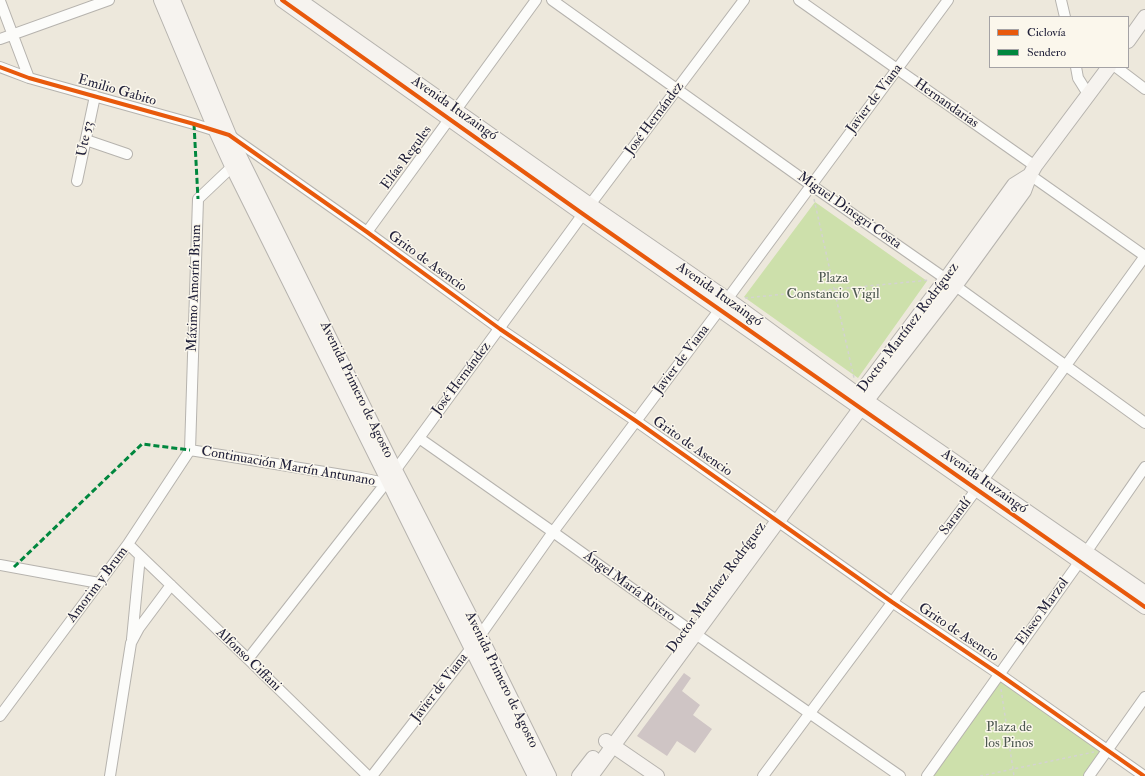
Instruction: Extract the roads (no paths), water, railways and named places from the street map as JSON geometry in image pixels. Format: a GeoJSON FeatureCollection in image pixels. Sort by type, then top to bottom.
{"type":"FeatureCollection","features":[{"type":"Feature","properties":{"kind":"street"},"geometry":{"type":"LineString","coordinates":[[0,0],[29,78]]}},
{"type":"Feature","properties":{"kind":"street"},"geometry":{"type":"LineString","coordinates":[[0,39],[109,0]]}},
{"type":"Feature","properties":{"kind":"street","name":"Avenida Primero de Agosto"},"geometry":{"type":"LineString","coordinates":[[161,0],[222,133],[241,158],[390,477],[549,776]]}},
{"type":"Feature","properties":{"kind":"street","name":"Avenida Primero de Agosto"},"geometry":{"type":"LineString","coordinates":[[173,0],[222,133]]}},
{"type":"Feature","properties":{"kind":"street","name":"Avenida Ituzaingó"},"geometry":{"type":"LineString","coordinates":[[282,0],[452,114]]}},
{"type":"Feature","properties":{"kind":"street","name":"Avenida Ituzaingó"},"geometry":{"type":"LineString","coordinates":[[299,0],[452,114],[586,210],[724,304],[859,402],[1083,557],[1145,593]]}},
{"type":"Feature","properties":{"kind":"street","name":"Elías Regules"},"geometry":{"type":"LineString","coordinates":[[367,232],[536,0]]}},
{"type":"Feature","properties":{"kind":"street","name":"Miguel Dinegri Costa"},"geometry":{"type":"LineString","coordinates":[[552,0],[676,90],[950,283],[1145,423]]}},
{"type":"Feature","properties":{"kind":"street","name":"José Hernández"},"geometry":{"type":"LineString","coordinates":[[248,659],[390,477],[586,210],[744,0]]}},
{"type":"Feature","properties":{"kind":"street","name":"Hernandarias"},"geometry":{"type":"LineString","coordinates":[[799,0],[897,69],[1033,170],[1145,256]]}},
{"type":"Feature","properties":{"kind":"street","name":"Javier de Viana"},"geometry":{"type":"LineString","coordinates":[[372,776],[476,641],[553,532],[724,304],[948,0]]}},
{"type":"Feature","properties":{"kind":"street"},"geometry":{"type":"LineString","coordinates":[[1061,0],[1065,16]]}},
{"type":"Feature","properties":{"kind":"street"},"geometry":{"type":"LineString","coordinates":[[1129,40],[1145,17]]}},
{"type":"Feature","properties":{"kind":"street","name":"Emilio Gabito"},"geometry":{"type":"LineString","coordinates":[[0,67],[29,78],[222,133]]}},
{"type":"Feature","properties":{"kind":"street"},"geometry":{"type":"LineString","coordinates":[[1076,68],[1078,78],[1088,94]]}},
{"type":"Feature","properties":{"kind":"street","name":"Doctor Martínez Rodríguez"},"geometry":{"type":"LineString","coordinates":[[579,776],[609,743],[859,402],[950,283],[1014,185],[1033,170],[1108,68]]}},
{"type":"Feature","properties":{"kind":"street"},"geometry":{"type":"LineString","coordinates":[[1117,68],[1145,89]]}},
{"type":"Feature","properties":{"kind":"street","name":"Ute 53"},"geometry":{"type":"LineString","coordinates":[[77,181],[95,96]]}},
{"type":"Feature","properties":{"kind":"street","name":"Grito de Asencio"},"geometry":{"type":"LineString","coordinates":[[222,133],[241,158],[367,232],[500,329],[636,421],[892,602],[999,674],[1144,776]]}},
{"type":"Feature","properties":{"kind":"street"},"geometry":{"type":"LineString","coordinates":[[86,140],[127,154]]}},
{"type":"Feature","properties":{"kind":"street","name":"Máximo Amorín Brum"},"geometry":{"type":"LineString","coordinates":[[190,450],[198,199],[241,158]]}},
{"type":"Feature","properties":{"kind":"street","name":"Sarandí"},"geometry":{"type":"LineString","coordinates":[[763,776],[979,486],[1145,256]]}},
{"type":"Feature","properties":{"kind":"street","name":"Ángel María Rivero"},"geometry":{"type":"LineString","coordinates":[[419,438],[691,631],[900,776]]}},
{"type":"Feature","properties":{"kind":"street","name":"Continuación Martín Antunano"},"geometry":{"type":"LineString","coordinates":[[190,450],[361,478],[390,477]]}},
{"type":"Feature","properties":{"kind":"street","name":"Amorim y Brum"},"geometry":{"type":"LineString","coordinates":[[0,716],[128,544],[190,450]]}},
{"type":"Feature","properties":{"kind":"street","name":"Eliseo Marzol"},"geometry":{"type":"LineString","coordinates":[[927,776],[1083,557],[1145,467]]}},
{"type":"Feature","properties":{"kind":"street","name":"Alfonso Ciffani"},"geometry":{"type":"LineString","coordinates":[[128,544],[368,776]]}},
{"type":"Feature","properties":{"kind":"street"},"geometry":{"type":"LineString","coordinates":[[110,776],[131,643],[140,556]]}},
{"type":"Feature","properties":{"kind":"street","name":"Avenida Ituzaingó"},"geometry":{"type":"LineString","coordinates":[[1083,557],[1145,607]]}},
{"type":"Feature","properties":{"kind":"street"},"geometry":{"type":"LineString","coordinates":[[0,565],[99,583]]}},
{"type":"Feature","properties":{"kind":"street"},"geometry":{"type":"LineString","coordinates":[[131,643],[139,628],[171,585]]}},
{"type":"Feature","properties":{"kind":"street","name":"Avenida Primero de Agosto"},"geometry":{"type":"LineString","coordinates":[[476,641],[535,776]]}},
{"type":"Feature","properties":{"kind":"street"},"geometry":{"type":"LineString","coordinates":[[1089,776],[1145,697]]}},
{"type":"Feature","properties":{"kind":"street"},"geometry":{"type":"LineString","coordinates":[[609,743],[657,776]]}},
{"type":"Feature","properties":{"kind":"street","name":"Doctor Martínez Rodríguez"},"geometry":{"type":"LineString","coordinates":[[591,776],[609,743]]}},
{"type":"Feature","properties":{"kind":"park label","name":"Plaza Constancio Vigil"},"geometry":{"type":"Point","coordinates":[833,288]}},
{"type":"Feature","properties":{"kind":"park label","name":"Plaza de los Pinos"},"geometry":{"type":"Point","coordinates":[1009,736]}}]}
